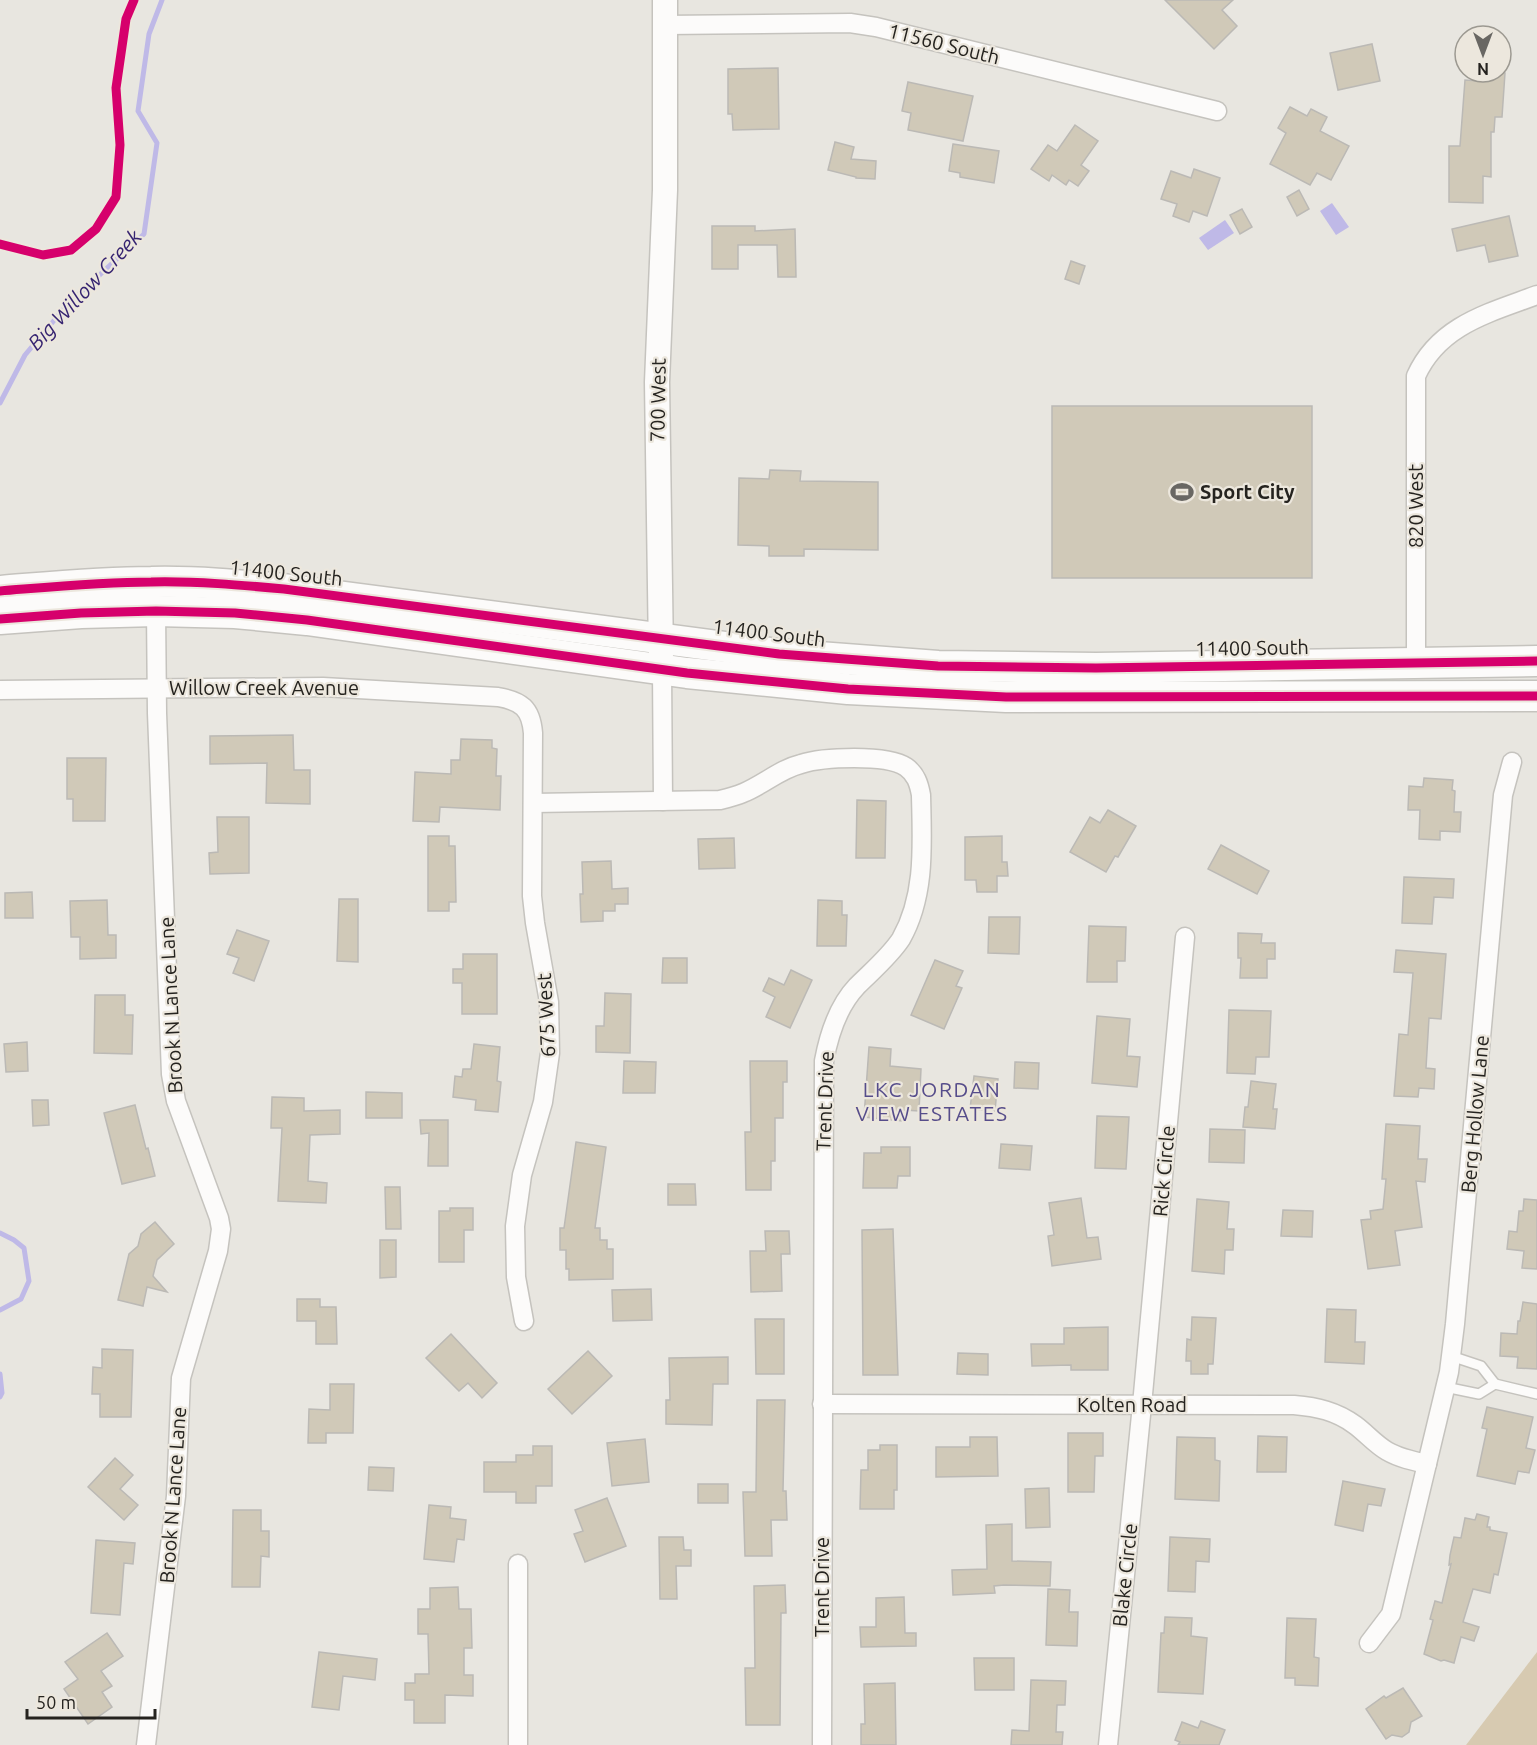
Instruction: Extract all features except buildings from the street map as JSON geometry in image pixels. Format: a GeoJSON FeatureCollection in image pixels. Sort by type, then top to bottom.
{"type":"FeatureCollection","features":[{"type":"Feature","properties":{"kind":"main road","name":"11400 South"},"geometry":{"type":"LineString","coordinates":[[0,591],[93,583],[220,584],[296,591],[779,654],[938,666],[1096,668],[1537,662]]}},
{"type":"Feature","properties":{"kind":"main road"},"geometry":{"type":"LineString","coordinates":[[0,620],[81,613],[156,611],[235,613],[307,620],[662,670],[848,689],[1006,697],[1537,696]]}},
{"type":"Feature","properties":{"kind":"street","name":"700 West"},"geometry":{"type":"LineString","coordinates":[[663,801],[657,382],[665,190],[665,0]]}},
{"type":"Feature","properties":{"kind":"street","name":"11560 South"},"geometry":{"type":"LineString","coordinates":[[665,25],[850,23],[887,30],[1217,111]]}},
{"type":"Feature","properties":{"kind":"street","name":"820 West"},"geometry":{"type":"LineString","coordinates":[[1416,663],[1416,376],[1423,361],[1437,343],[1459,327],[1487,313],[1537,295]]}},
{"type":"Feature","properties":{"kind":"street","name":"Brook N Lance Lane"},"geometry":{"type":"LineString","coordinates":[[146,1745],[176,1496],[181,1378],[218,1251],[221,1230],[219,1218],[191,1145],[173,1088],[156,611]]}},
{"type":"Feature","properties":{"kind":"street","name":"Willow Creek Avenue"},"geometry":{"type":"LineString","coordinates":[[0,690],[323,687],[498,697],[518,702],[524,708]]}},
{"type":"Feature","properties":{"kind":"street","name":"675 West"},"geometry":{"type":"LineString","coordinates":[[524,708],[532,724],[532,896],[549,1002],[550,1053],[543,1102],[522,1175],[515,1226],[516,1277],[524,1322]]}},
{"type":"Feature","properties":{"kind":"street","name":"Trent Drive"},"geometry":{"type":"LineString","coordinates":[[533,803],[720,800],[742,794],[800,764],[834,759],[882,759],[895,762],[914,774],[919,784],[921,870],[918,896],[911,918],[890,954],[855,988],[844,1003],[831,1031],[824,1061],[822,1745]]}},
{"type":"Feature","properties":{"kind":"street","name":"Berg Hollow Lane"},"geometry":{"type":"LineString","coordinates":[[1369,1643],[1391,1614],[1451,1356],[1503,795],[1512,762]]}},
{"type":"Feature","properties":{"kind":"street","name":"Rick Circle"},"geometry":{"type":"LineString","coordinates":[[1142,1405],[1185,938]]}},
{"type":"Feature","properties":{"kind":"street","name":"Kolten Road"},"geometry":{"type":"LineString","coordinates":[[822,1404],[1316,1407],[1336,1413],[1386,1450],[1427,1464]]}},
{"type":"Feature","properties":{"kind":"street","name":"Blake Circle"},"geometry":{"type":"LineString","coordinates":[[1108,1745],[1142,1405]]}},
{"type":"Feature","properties":{"kind":"street"},"geometry":{"type":"LineString","coordinates":[[518,1564],[518,1745]]}},
{"type":"Feature","properties":{"kind":"lane"},"geometry":{"type":"LineString","coordinates":[[1451,1356],[1481,1366],[1494,1384],[1537,1394]]}},
{"type":"Feature","properties":{"kind":"lane"},"geometry":{"type":"LineString","coordinates":[[1445,1387],[1479,1394],[1494,1384]]}},
{"type":"Feature","properties":{"kind":"shaded area"},"geometry":{"type":"Polygon","coordinates":[[[1332,203],[1349,227],[1336,235],[1320,211],[1332,203]]]}},
{"type":"Feature","properties":{"kind":"shaded area"},"geometry":{"type":"Polygon","coordinates":[[[1225,220],[1234,233],[1208,250],[1199,238],[1225,220]]]}},
{"type":"Feature","properties":{"kind":"shaded area"},"geometry":{"type":"Polygon","coordinates":[[[1537,1652],[1537,1745],[1466,1745],[1537,1652]]]}},
{"type":"Feature","properties":{"kind":"waterway","name":"Big Willow Creek"},"geometry":{"type":"LineString","coordinates":[[0,403],[25,355],[67,305],[144,234],[157,143],[138,111],[149,34],[162,0]]}},
{"type":"Feature","properties":{"kind":"waterway","name":"Big Willow Creek"},"geometry":{"type":"LineString","coordinates":[[0,1233],[24,1248],[29,1281],[21,1299],[0,1310]]}},
{"type":"Feature","properties":{"kind":"waterway","name":"Big Willow Creek"},"geometry":{"type":"LineString","coordinates":[[0,1374],[2,1393],[0,1397]]}},
{"type":"Feature","properties":{"kind":"cycle path"},"geometry":{"type":"LineString","coordinates":[[0,244],[43,255],[71,250],[96,229],[116,197],[120,145],[116,88],[126,19],[134,0]]}},
{"type":"Feature","properties":{"kind":"cycle path"},"geometry":{"type":"LineString","coordinates":[[0,591],[132,582],[251,586],[779,654],[938,666],[1096,668],[1537,661]]}},
{"type":"Feature","properties":{"kind":"cycle path"},"geometry":{"type":"LineString","coordinates":[[0,619],[81,613],[156,611],[235,613],[307,620],[687,673],[848,689],[1006,697],[1537,696]]}},
{"type":"Feature","properties":{"kind":"place","name":"Sport City"},"geometry":{"type":"Point","coordinates":[1182,492]}},
{"type":"Feature","properties":{"kind":"district","name":"LKC JORDAN VIEW ESTATES"},"geometry":{"type":"Point","coordinates":[932,1102]}}]}
